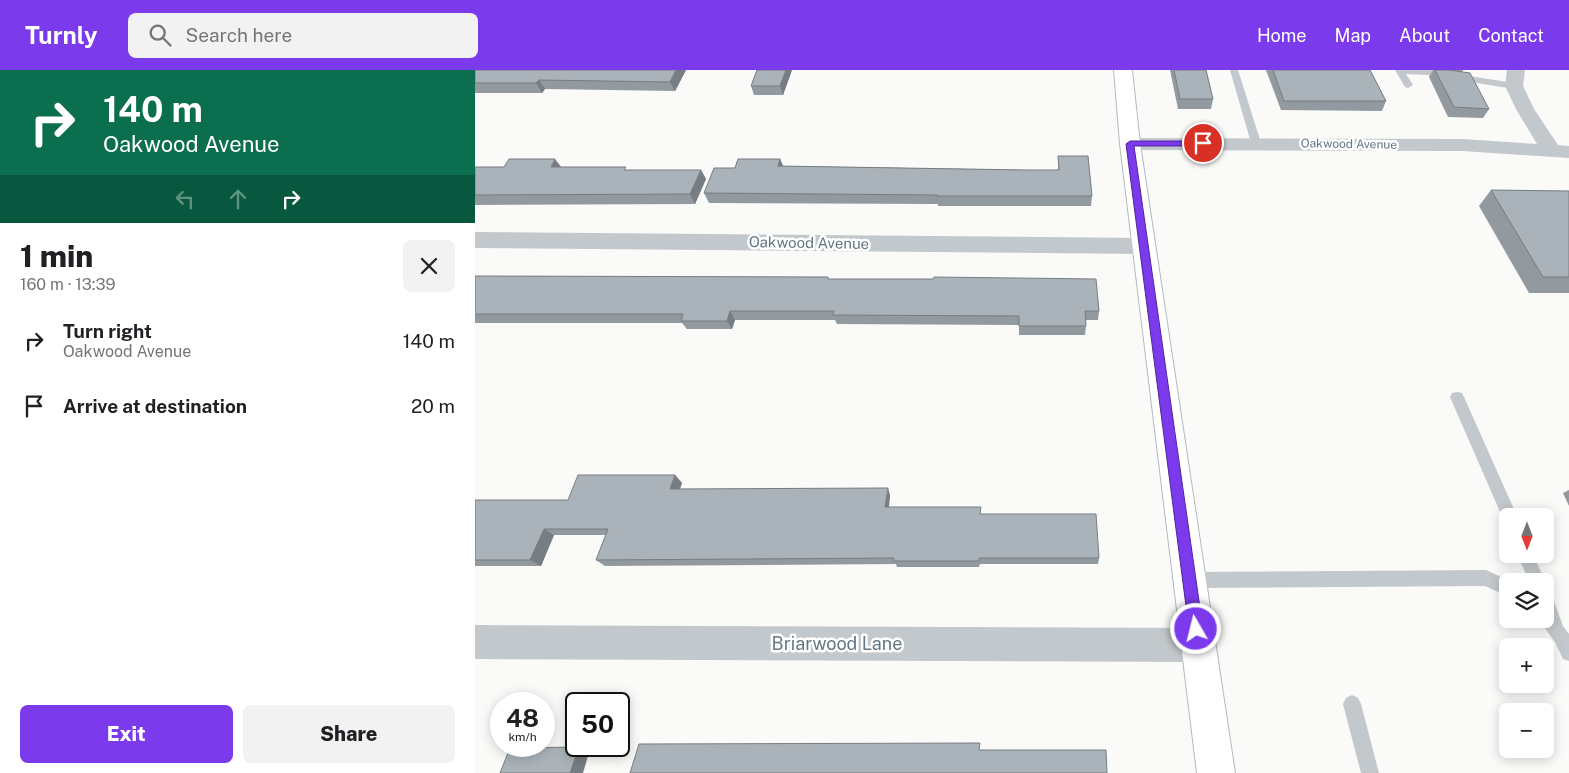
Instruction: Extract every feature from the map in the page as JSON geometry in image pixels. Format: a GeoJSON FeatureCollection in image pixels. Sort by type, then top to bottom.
{"type":"FeatureCollection","features":[{"type":"Feature","properties":{"kind":"main road"},"geometry":{"type":"LineString","coordinates":[[1123,70],[1130,144],[1216,773]]}},
{"type":"Feature","properties":{"kind":"street"},"geometry":{"type":"LineString","coordinates":[[1515,78],[1525,110],[1560,152]]}},
{"type":"Feature","properties":{"kind":"street","name":"Oakwood Avenue"},"geometry":{"type":"LineString","coordinates":[[1130,144],[1462,145],[1560,152]]}},
{"type":"Feature","properties":{"kind":"street","name":"Oakwood Avenue"},"geometry":{"type":"LineString","coordinates":[[475,240],[1144,246]]}},
{"type":"Feature","properties":{"kind":"street","name":"Briarwood Lane"},"geometry":{"type":"LineString","coordinates":[[475,642],[1199,645]]}},
{"type":"Feature","properties":{"kind":"lane"},"geometry":{"type":"LineString","coordinates":[[1234,70],[1256,143]]}},
{"type":"Feature","properties":{"kind":"lane"},"geometry":{"type":"LineString","coordinates":[[1400,71],[1515,78]]}},
{"type":"Feature","properties":{"kind":"lane"},"geometry":{"type":"LineString","coordinates":[[1400,71],[1408,85]]}},
{"type":"Feature","properties":{"kind":"lane"},"geometry":{"type":"LineString","coordinates":[[1457,397],[1506,508]]}},
{"type":"Feature","properties":{"kind":"lane"},"geometry":{"type":"LineString","coordinates":[[1189,580],[1486,578],[1499,584]]}},
{"type":"Feature","properties":{"kind":"lane"},"geometry":{"type":"LineString","coordinates":[[1554,620],[1569,654]]}},
{"type":"Feature","properties":{"kind":"lane"},"geometry":{"type":"LineString","coordinates":[[1554,627],[1561,636]]}},
{"type":"Feature","properties":{"kind":"lane"},"geometry":{"type":"LineString","coordinates":[[1352,704],[1370,773]]}},
{"type":"Feature","properties":{"kind":"building"},"geometry":{"type":"Polygon","coordinates":[[[475,70],[676,70],[670,82],[539,80],[536,83],[475,83],[475,70]]]}},
{"type":"Feature","properties":{"kind":"building"},"geometry":{"type":"Polygon","coordinates":[[[757,70],[786,70],[780,86],[751,86],[757,70]]]}},
{"type":"Feature","properties":{"kind":"building"},"geometry":{"type":"Polygon","coordinates":[[[1174,70],[1206,70],[1213,99],[1180,99],[1174,70]]]}},
{"type":"Feature","properties":{"kind":"building"},"geometry":{"type":"Polygon","coordinates":[[[1273,70],[1370,70],[1386,101],[1284,101],[1273,70]]]}},
{"type":"Feature","properties":{"kind":"building"},"geometry":{"type":"Polygon","coordinates":[[[1435,70],[1470,73],[1489,109],[1454,107],[1435,70]]]}},
{"type":"Feature","properties":{"kind":"building"},"geometry":{"type":"Polygon","coordinates":[[[1058,156],[1088,156],[1092,196],[704,193],[714,168],[735,168],[738,159],[780,159],[778,166],[1059,170],[1058,156]]]}},
{"type":"Feature","properties":{"kind":"building"},"geometry":{"type":"Polygon","coordinates":[[[509,159],[555,159],[551,167],[626,167],[624,170],[701,170],[690,194],[475,195],[475,167],[504,167],[509,159]]]}},
{"type":"Feature","properties":{"kind":"building"},"geometry":{"type":"Polygon","coordinates":[[[1491,190],[1569,191],[1569,277],[1543,277],[1491,190]]]}},
{"type":"Feature","properties":{"kind":"building"},"geometry":{"type":"Polygon","coordinates":[[[475,276],[1096,279],[1099,311],[1085,311],[1086,326],[1019,326],[1019,316],[833,315],[834,311],[730,311],[727,321],[681,321],[683,314],[475,314],[475,276]]]}},
{"type":"Feature","properties":{"kind":"building"},"geometry":{"type":"Polygon","coordinates":[[[578,475],[675,475],[670,489],[888,488],[885,507],[981,507],[980,514],[1096,514],[1099,558],[979,558],[979,561],[894,561],[894,558],[596,560],[608,529],[544,529],[530,560],[475,560],[475,500],[568,500],[578,475]]]}},
{"type":"Feature","properties":{"kind":"building"},"geometry":{"type":"Polygon","coordinates":[[[980,743],[979,750],[1106,750],[1107,773],[630,773],[639,744],[980,743]]]}},
{"type":"Feature","properties":{"kind":"building"},"geometry":{"type":"Polygon","coordinates":[[[555,747],[565,747],[565,757],[576,757],[570,773],[500,773],[506,757],[555,757],[555,747]]]}},
{"type":"Feature","properties":{"kind":"route"},"geometry":{"type":"LineString","coordinates":[[1196,629],[1130,144],[1203,143]]}}]}
